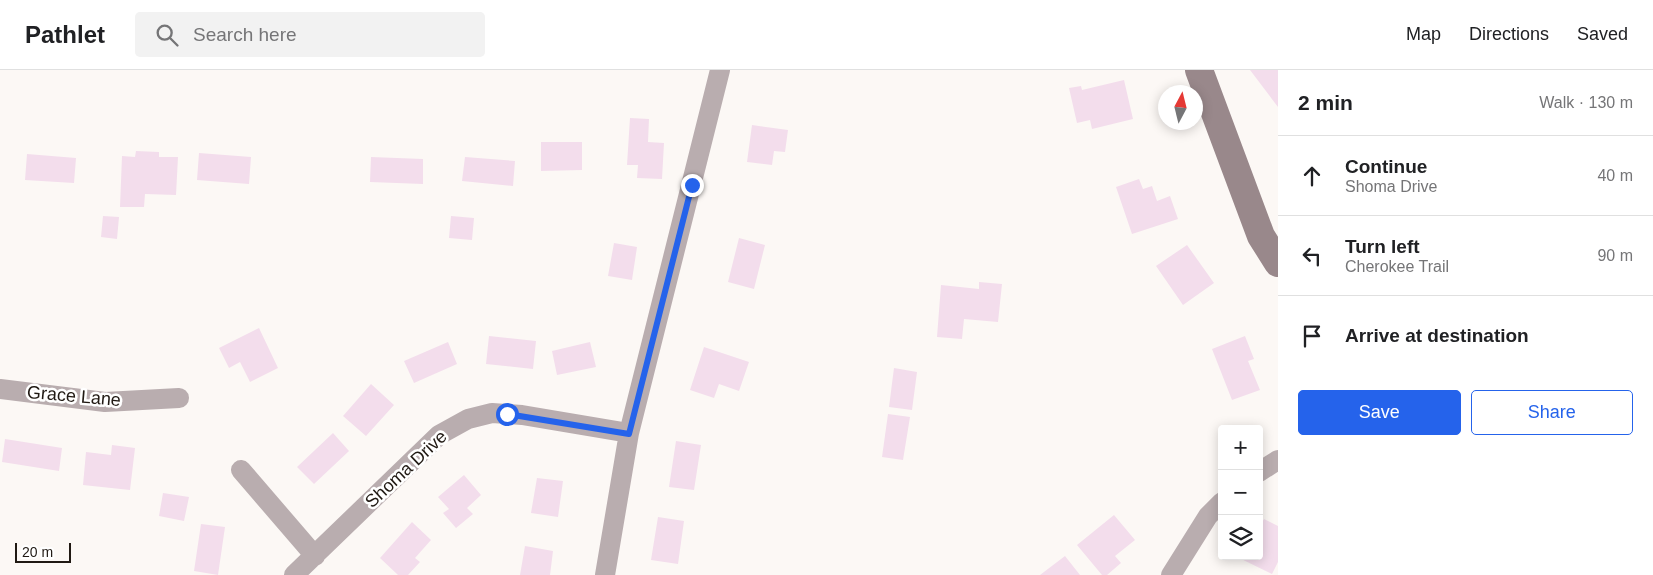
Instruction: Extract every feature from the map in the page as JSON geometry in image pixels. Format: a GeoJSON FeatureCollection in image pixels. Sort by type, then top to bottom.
{"type":"FeatureCollection","features":[{"type":"Feature","properties":{"kind":"street"},"geometry":{"type":"LineString","coordinates":[[605,575],[629,434],[720,70]]}},
{"type":"Feature","properties":{"kind":"street"},"geometry":{"type":"LineString","coordinates":[[1199,70],[1261,236],[1278,263]]}},
{"type":"Feature","properties":{"kind":"street","name":"Grace Lane"},"geometry":{"type":"LineString","coordinates":[[0,389],[105,402],[179,398]]}},
{"type":"Feature","properties":{"kind":"street","name":"Shoma Drive"},"geometry":{"type":"LineString","coordinates":[[294,575],[439,435],[468,419],[492,412],[522,415],[629,434]]}},
{"type":"Feature","properties":{"kind":"street"},"geometry":{"type":"LineString","coordinates":[[1262,470],[1278,460]]}},
{"type":"Feature","properties":{"kind":"street"},"geometry":{"type":"LineString","coordinates":[[241,470],[315,556]]}},
{"type":"Feature","properties":{"kind":"street"},"geometry":{"type":"LineString","coordinates":[[1175,574],[1208,516],[1218,506]]}},
{"type":"Feature","properties":{"kind":"building"},"geometry":{"type":"Polygon","coordinates":[[[1250,70],[1278,70],[1278,107],[1250,70]]]}},
{"type":"Feature","properties":{"kind":"building"},"geometry":{"type":"Polygon","coordinates":[[[1124,80],[1133,119],[1092,129],[1090,120],[1077,123],[1069,88],[1081,86],[1082,90],[1124,80]]]}},
{"type":"Feature","properties":{"kind":"building"},"geometry":{"type":"Polygon","coordinates":[[[630,118],[649,119],[648,142],[664,143],[662,179],[637,178],[638,165],[627,165],[630,118]]]}},
{"type":"Feature","properties":{"kind":"building"},"geometry":{"type":"Polygon","coordinates":[[[752,125],[788,130],[785,152],[774,151],[772,165],[747,162],[752,125]]]}},
{"type":"Feature","properties":{"kind":"building"},"geometry":{"type":"Polygon","coordinates":[[[541,142],[582,142],[582,170],[541,171],[541,142]]]}},
{"type":"Feature","properties":{"kind":"building"},"geometry":{"type":"Polygon","coordinates":[[[136,151],[159,152],[159,157],[178,157],[176,195],[145,194],[144,207],[120,207],[122,156],[135,157],[136,151]]]}},
{"type":"Feature","properties":{"kind":"building"},"geometry":{"type":"Polygon","coordinates":[[[199,153],[251,157],[249,184],[197,180],[199,153]]]}},
{"type":"Feature","properties":{"kind":"building"},"geometry":{"type":"Polygon","coordinates":[[[27,154],[76,158],[74,183],[25,180],[27,154]]]}},
{"type":"Feature","properties":{"kind":"building"},"geometry":{"type":"Polygon","coordinates":[[[371,157],[423,159],[423,184],[370,182],[371,157]]]}},
{"type":"Feature","properties":{"kind":"building"},"geometry":{"type":"Polygon","coordinates":[[[465,157],[515,161],[513,186],[462,181],[465,157]]]}},
{"type":"Feature","properties":{"kind":"building"},"geometry":{"type":"Polygon","coordinates":[[[1139,179],[1143,189],[1152,186],[1157,201],[1170,196],[1178,219],[1132,234],[1116,187],[1139,179]]]}},
{"type":"Feature","properties":{"kind":"building"},"geometry":{"type":"Polygon","coordinates":[[[103,216],[119,217],[117,239],[101,237],[103,216]]]}},
{"type":"Feature","properties":{"kind":"building"},"geometry":{"type":"Polygon","coordinates":[[[451,216],[474,218],[472,240],[449,238],[451,216]]]}},
{"type":"Feature","properties":{"kind":"building"},"geometry":{"type":"Polygon","coordinates":[[[739,238],[765,245],[754,289],[728,282],[739,238]]]}},
{"type":"Feature","properties":{"kind":"building"},"geometry":{"type":"Polygon","coordinates":[[[614,243],[637,247],[632,280],[608,276],[614,243]]]}},
{"type":"Feature","properties":{"kind":"building"},"geometry":{"type":"Polygon","coordinates":[[[1187,245],[1214,283],[1183,305],[1156,266],[1187,245]]]}},
{"type":"Feature","properties":{"kind":"building"},"geometry":{"type":"Polygon","coordinates":[[[979,282],[1002,284],[998,322],[964,319],[962,339],[937,337],[941,285],[979,289],[979,282]]]}},
{"type":"Feature","properties":{"kind":"building"},"geometry":{"type":"Polygon","coordinates":[[[259,328],[278,368],[250,382],[240,362],[229,368],[219,348],[259,328]]]}},
{"type":"Feature","properties":{"kind":"building"},"geometry":{"type":"Polygon","coordinates":[[[489,336],[536,341],[533,369],[486,364],[489,336]]]}},
{"type":"Feature","properties":{"kind":"building"},"geometry":{"type":"Polygon","coordinates":[[[1245,336],[1254,359],[1248,361],[1260,390],[1232,400],[1212,349],[1245,336]]]}},
{"type":"Feature","properties":{"kind":"building"},"geometry":{"type":"Polygon","coordinates":[[[448,342],[457,364],[414,383],[404,361],[448,342]]]}},
{"type":"Feature","properties":{"kind":"building"},"geometry":{"type":"Polygon","coordinates":[[[590,342],[596,367],[557,375],[552,351],[590,342]]]}},
{"type":"Feature","properties":{"kind":"building"},"geometry":{"type":"Polygon","coordinates":[[[704,347],[749,362],[739,391],[719,384],[714,398],[690,390],[704,347]]]}},
{"type":"Feature","properties":{"kind":"building"},"geometry":{"type":"Polygon","coordinates":[[[894,368],[917,372],[912,410],[889,407],[894,368]]]}},
{"type":"Feature","properties":{"kind":"building"},"geometry":{"type":"Polygon","coordinates":[[[371,384],[394,405],[366,436],[343,416],[371,384]]]}},
{"type":"Feature","properties":{"kind":"building"},"geometry":{"type":"Polygon","coordinates":[[[888,414],[910,417],[903,460],[882,457],[888,414]]]}},
{"type":"Feature","properties":{"kind":"building"},"geometry":{"type":"Polygon","coordinates":[[[333,433],[349,451],[314,484],[297,467],[333,433]]]}},
{"type":"Feature","properties":{"kind":"building"},"geometry":{"type":"Polygon","coordinates":[[[5,439],[62,448],[59,471],[2,462],[5,439]]]}},
{"type":"Feature","properties":{"kind":"building"},"geometry":{"type":"Polygon","coordinates":[[[676,441],[701,445],[694,490],[669,487],[676,441]]]}},
{"type":"Feature","properties":{"kind":"building"},"geometry":{"type":"Polygon","coordinates":[[[112,445],[135,448],[130,490],[83,485],[86,452],[111,455],[112,445]]]}},
{"type":"Feature","properties":{"kind":"building"},"geometry":{"type":"Polygon","coordinates":[[[464,475],[481,495],[467,508],[473,514],[456,528],[443,513],[449,509],[438,497],[464,475]]]}},
{"type":"Feature","properties":{"kind":"building"},"geometry":{"type":"Polygon","coordinates":[[[537,478],[563,481],[558,517],[531,513],[537,478]]]}},
{"type":"Feature","properties":{"kind":"building"},"geometry":{"type":"Polygon","coordinates":[[[163,493],[189,497],[184,521],[159,516],[163,493]]]}},
{"type":"Feature","properties":{"kind":"building"},"geometry":{"type":"Polygon","coordinates":[[[1114,515],[1135,540],[1115,556],[1121,563],[1107,575],[1102,575],[1077,545],[1114,515]]]}},
{"type":"Feature","properties":{"kind":"building"},"geometry":{"type":"Polygon","coordinates":[[[658,517],[684,521],[678,564],[651,560],[658,517]]]}},
{"type":"Feature","properties":{"kind":"building"},"geometry":{"type":"Polygon","coordinates":[[[1264,519],[1278,526],[1278,562],[1272,574],[1243,560],[1263,560],[1264,519]]]}},
{"type":"Feature","properties":{"kind":"building"},"geometry":{"type":"Polygon","coordinates":[[[412,522],[431,540],[415,558],[420,562],[408,575],[398,575],[380,558],[412,522]]]}},
{"type":"Feature","properties":{"kind":"building"},"geometry":{"type":"Polygon","coordinates":[[[201,524],[225,527],[218,575],[194,571],[201,524]]]}},
{"type":"Feature","properties":{"kind":"building"},"geometry":{"type":"Polygon","coordinates":[[[525,546],[553,551],[550,575],[520,575],[525,546]]]}},
{"type":"Feature","properties":{"kind":"building"},"geometry":{"type":"Polygon","coordinates":[[[1065,556],[1080,575],[1040,575],[1065,556]]]}},
{"type":"Feature","properties":{"kind":"route"},"geometry":{"type":"LineString","coordinates":[[507,414],[629,434],[692,185]]}}]}
